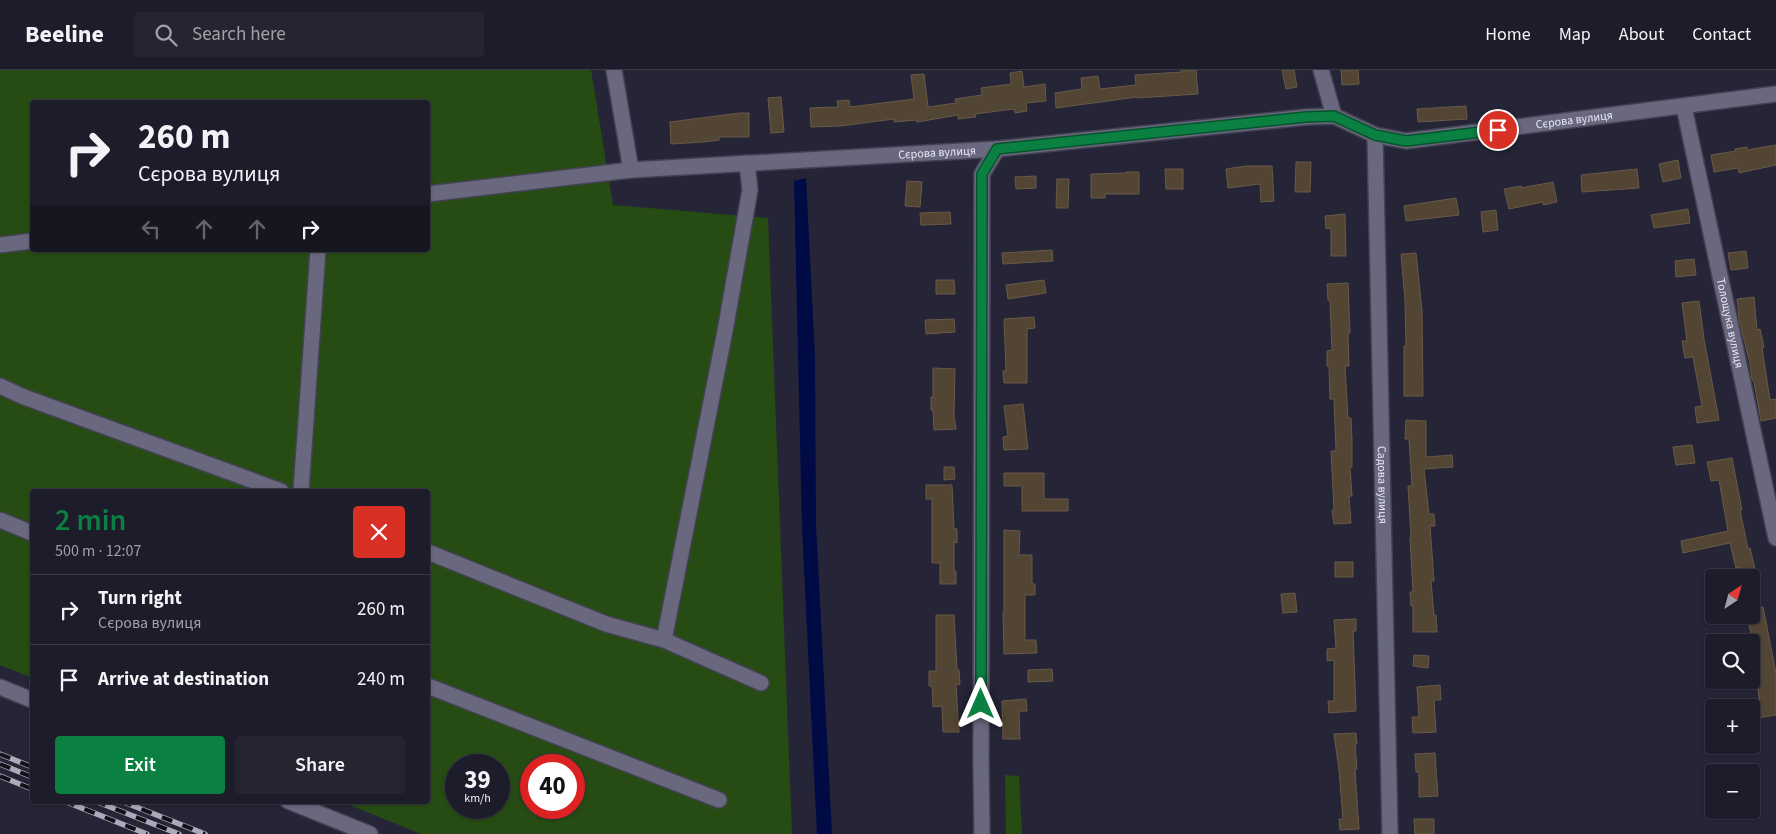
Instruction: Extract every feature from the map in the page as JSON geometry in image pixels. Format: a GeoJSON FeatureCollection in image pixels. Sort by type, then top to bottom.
{"type":"FeatureCollection","features":[{"type":"Feature","properties":{"kind":"street"},"geometry":{"type":"LineString","coordinates":[[614,70],[630,170]]}},
{"type":"Feature","properties":{"kind":"street"},"geometry":{"type":"LineString","coordinates":[[1321,70],[1334,116]]}},
{"type":"Feature","properties":{"kind":"street","name":"Сєрова вулиця"},"geometry":{"type":"LineString","coordinates":[[430,194],[630,170],[997,149],[1306,117],[1334,116],[1375,135],[1406,141],[1776,94]]}},
{"type":"Feature","properties":{"kind":"street","name":"Толощука вулиця"},"geometry":{"type":"LineString","coordinates":[[1684,107],[1776,538]]}},
{"type":"Feature","properties":{"kind":"street","name":"Садова вулиця"},"geometry":{"type":"LineString","coordinates":[[1375,135],[1390,834]]}},
{"type":"Feature","properties":{"kind":"street"},"geometry":{"type":"LineString","coordinates":[[982,834],[982,174],[997,149]]}},
{"type":"Feature","properties":{"kind":"street"},"geometry":{"type":"LineString","coordinates":[[664,640],[725,331],[750,190],[747,163]]}},
{"type":"Feature","properties":{"kind":"street"},"geometry":{"type":"LineString","coordinates":[[0,245],[30,241]]}},
{"type":"Feature","properties":{"kind":"street"},"geometry":{"type":"LineString","coordinates":[[301,489],[318,252]]}},
{"type":"Feature","properties":{"kind":"street"},"geometry":{"type":"LineString","coordinates":[[0,386],[277,489]]}},
{"type":"Feature","properties":{"kind":"street"},"geometry":{"type":"LineString","coordinates":[[0,520],[30,532]]}},
{"type":"Feature","properties":{"kind":"street"},"geometry":{"type":"LineString","coordinates":[[430,553],[606,624],[664,640],[762,683]]}},
{"type":"Feature","properties":{"kind":"street"},"geometry":{"type":"LineString","coordinates":[[0,687],[30,699]]}},
{"type":"Feature","properties":{"kind":"street"},"geometry":{"type":"LineString","coordinates":[[430,687],[719,800]]}},
{"type":"Feature","properties":{"kind":"street"},"geometry":{"type":"LineString","coordinates":[[295,804],[370,834]]}},
{"type":"Feature","properties":{"kind":"green space"},"geometry":{"type":"Polygon","coordinates":[[[0,70],[591,70],[613,205],[768,218],[792,834],[421,834],[347,804],[430,804],[430,489],[30,489],[30,677],[0,665],[0,70]]]}},
{"type":"Feature","properties":{"kind":"green space"},"geometry":{"type":"Polygon","coordinates":[[[1005,775],[1019,776],[1022,834],[1006,834],[1005,775]]]}},
{"type":"Feature","properties":{"kind":"shaded area"},"geometry":{"type":"Polygon","coordinates":[[[806,178],[815,357],[816,525],[832,834],[817,834],[802,528],[794,181],[806,178]]]}},
{"type":"Feature","properties":{"kind":"building"},"geometry":{"type":"Polygon","coordinates":[[[1181,70],[1196,70],[1198,94],[1137,97],[1056,108],[1055,93],[1082,89],[1081,78],[1098,76],[1100,89],[1136,85],[1135,75],[1182,72],[1181,70]]]}},
{"type":"Feature","properties":{"kind":"building"},"geometry":{"type":"Polygon","coordinates":[[[1282,70],[1294,70],[1297,87],[1286,89],[1282,70]]]}},
{"type":"Feature","properties":{"kind":"building"},"geometry":{"type":"Polygon","coordinates":[[[1341,70],[1358,70],[1359,84],[1342,85],[1341,70]]]}},
{"type":"Feature","properties":{"kind":"building"},"geometry":{"type":"Polygon","coordinates":[[[1022,71],[1024,87],[1045,84],[1046,101],[1026,103],[1027,111],[1015,113],[1014,109],[975,114],[976,117],[958,119],[958,115],[917,122],[916,120],[894,122],[894,119],[840,126],[811,127],[810,108],[838,107],[837,101],[849,100],[850,107],[914,99],[911,75],[924,74],[928,107],[956,103],[955,99],[982,95],[981,88],[1011,84],[1010,73],[1022,71]]]}},
{"type":"Feature","properties":{"kind":"building"},"geometry":{"type":"Polygon","coordinates":[[[781,97],[784,132],[771,133],[768,98],[781,97]]]}},
{"type":"Feature","properties":{"kind":"building"},"geometry":{"type":"Polygon","coordinates":[[[1466,106],[1467,119],[1418,122],[1417,109],[1466,106]]]}},
{"type":"Feature","properties":{"kind":"building"},"geometry":{"type":"Polygon","coordinates":[[[749,113],[749,137],[719,137],[719,140],[671,144],[670,122],[749,113]]]}},
{"type":"Feature","properties":{"kind":"building"},"geometry":{"type":"Polygon","coordinates":[[[1776,145],[1776,165],[1739,173],[1738,168],[1714,172],[1711,155],[1736,151],[1735,149],[1747,147],[1747,150],[1776,145]]]}},
{"type":"Feature","properties":{"kind":"building"},"geometry":{"type":"Polygon","coordinates":[[[1678,160],[1681,178],[1663,182],[1659,164],[1678,160]]]}},
{"type":"Feature","properties":{"kind":"building"},"geometry":{"type":"Polygon","coordinates":[[[1296,162],[1311,162],[1310,192],[1295,192],[1296,162]]]}},
{"type":"Feature","properties":{"kind":"building"},"geometry":{"type":"Polygon","coordinates":[[[1246,166],[1272,166],[1274,201],[1261,202],[1260,184],[1228,188],[1226,169],[1246,166]]]}},
{"type":"Feature","properties":{"kind":"building"},"geometry":{"type":"Polygon","coordinates":[[[1165,169],[1183,169],[1183,189],[1166,189],[1165,169]]]}},
{"type":"Feature","properties":{"kind":"building"},"geometry":{"type":"Polygon","coordinates":[[[1637,169],[1639,188],[1582,192],[1581,175],[1637,169]]]}},
{"type":"Feature","properties":{"kind":"building"},"geometry":{"type":"Polygon","coordinates":[[[1139,172],[1139,194],[1105,194],[1105,198],[1091,198],[1091,174],[1139,172]]]}},
{"type":"Feature","properties":{"kind":"building"},"geometry":{"type":"Polygon","coordinates":[[[1036,176],[1036,188],[1016,189],[1015,177],[1036,176]]]}},
{"type":"Feature","properties":{"kind":"building"},"geometry":{"type":"Polygon","coordinates":[[[1057,179],[1069,179],[1068,208],[1056,208],[1057,179]]]}},
{"type":"Feature","properties":{"kind":"building"},"geometry":{"type":"Polygon","coordinates":[[[907,181],[922,182],[920,207],[905,206],[907,181]]]}},
{"type":"Feature","properties":{"kind":"building"},"geometry":{"type":"Polygon","coordinates":[[[1553,182],[1557,202],[1543,205],[1543,202],[1509,209],[1504,189],[1553,182]]]}},
{"type":"Feature","properties":{"kind":"building"},"geometry":{"type":"Polygon","coordinates":[[[1456,198],[1459,215],[1406,221],[1404,206],[1456,198]]]}},
{"type":"Feature","properties":{"kind":"building"},"geometry":{"type":"Polygon","coordinates":[[[1688,209],[1690,223],[1654,228],[1651,215],[1688,209]]]}},
{"type":"Feature","properties":{"kind":"building"},"geometry":{"type":"Polygon","coordinates":[[[1496,210],[1498,230],[1483,232],[1481,212],[1496,210]]]}},
{"type":"Feature","properties":{"kind":"building"},"geometry":{"type":"Polygon","coordinates":[[[950,212],[951,224],[921,225],[920,213],[950,212]]]}},
{"type":"Feature","properties":{"kind":"building"},"geometry":{"type":"Polygon","coordinates":[[[1345,214],[1346,256],[1331,256],[1331,228],[1326,229],[1325,216],[1345,214]]]}},
{"type":"Feature","properties":{"kind":"building"},"geometry":{"type":"Polygon","coordinates":[[[1052,250],[1053,261],[1003,264],[1002,253],[1052,250]]]}},
{"type":"Feature","properties":{"kind":"building"},"geometry":{"type":"Polygon","coordinates":[[[1746,251],[1748,268],[1731,270],[1728,253],[1746,251]]]}},
{"type":"Feature","properties":{"kind":"building"},"geometry":{"type":"Polygon","coordinates":[[[1416,253],[1422,311],[1423,396],[1404,396],[1404,346],[1406,346],[1401,254],[1416,253]]]}},
{"type":"Feature","properties":{"kind":"building"},"geometry":{"type":"Polygon","coordinates":[[[1694,259],[1696,275],[1676,277],[1675,261],[1694,259]]]}},
{"type":"Feature","properties":{"kind":"building"},"geometry":{"type":"Polygon","coordinates":[[[936,280],[954,280],[955,294],[936,294],[936,280]]]}},
{"type":"Feature","properties":{"kind":"building"},"geometry":{"type":"Polygon","coordinates":[[[1044,280],[1046,293],[1008,299],[1006,285],[1044,280]]]}},
{"type":"Feature","properties":{"kind":"building"},"geometry":{"type":"Polygon","coordinates":[[[1348,283],[1349,366],[1345,366],[1348,418],[1351,418],[1352,440],[1352,467],[1350,467],[1352,496],[1349,496],[1351,523],[1334,524],[1331,451],[1336,451],[1334,399],[1330,399],[1329,366],[1327,366],[1327,351],[1332,350],[1330,300],[1328,300],[1327,284],[1348,283]]]}},
{"type":"Feature","properties":{"kind":"building"},"geometry":{"type":"Polygon","coordinates":[[[1754,297],[1757,330],[1760,329],[1764,347],[1762,348],[1770,400],[1776,399],[1776,418],[1761,421],[1739,319],[1737,299],[1754,297]]]}},
{"type":"Feature","properties":{"kind":"building"},"geometry":{"type":"Polygon","coordinates":[[[1699,301],[1719,420],[1697,423],[1695,407],[1702,406],[1693,357],[1685,358],[1682,341],[1687,341],[1682,303],[1699,301]]]}},
{"type":"Feature","properties":{"kind":"building"},"geometry":{"type":"Polygon","coordinates":[[[1034,317],[1035,328],[1027,329],[1027,383],[1004,383],[1003,371],[1006,371],[1004,319],[1034,317]]]}},
{"type":"Feature","properties":{"kind":"building"},"geometry":{"type":"Polygon","coordinates":[[[954,319],[955,332],[926,334],[925,320],[954,319]]]}},
{"type":"Feature","properties":{"kind":"building"},"geometry":{"type":"Polygon","coordinates":[[[933,368],[955,369],[954,416],[956,429],[934,430],[933,410],[931,410],[933,368]]]}},
{"type":"Feature","properties":{"kind":"building"},"geometry":{"type":"Polygon","coordinates":[[[1023,404],[1028,449],[1004,450],[1003,437],[1008,436],[1004,406],[1023,404]]]}},
{"type":"Feature","properties":{"kind":"building"},"geometry":{"type":"Polygon","coordinates":[[[1406,420],[1426,421],[1426,457],[1452,455],[1453,467],[1424,469],[1429,514],[1434,514],[1435,526],[1430,526],[1434,581],[1431,581],[1437,632],[1413,632],[1413,606],[1411,606],[1410,592],[1413,592],[1408,486],[1412,486],[1409,439],[1405,439],[1406,420]]]}},
{"type":"Feature","properties":{"kind":"building"},"geometry":{"type":"Polygon","coordinates":[[[1692,445],[1695,463],[1676,465],[1673,447],[1692,445]]]}},
{"type":"Feature","properties":{"kind":"building"},"geometry":{"type":"Polygon","coordinates":[[[1732,458],[1748,549],[1750,548],[1755,569],[1736,568],[1730,543],[1683,553],[1681,541],[1728,531],[1719,480],[1711,481],[1707,462],[1732,458]]]}},
{"type":"Feature","properties":{"kind":"building"},"geometry":{"type":"Polygon","coordinates":[[[944,467],[954,467],[955,479],[944,480],[944,467]]]}},
{"type":"Feature","properties":{"kind":"building"},"geometry":{"type":"Polygon","coordinates":[[[1004,473],[1044,473],[1044,499],[1068,499],[1068,511],[1022,511],[1022,486],[1004,486],[1004,473]]]}},
{"type":"Feature","properties":{"kind":"building"},"geometry":{"type":"Polygon","coordinates":[[[926,485],[952,485],[954,529],[957,529],[957,543],[954,542],[956,584],[940,584],[940,563],[932,563],[932,499],[926,499],[926,485]]]}},
{"type":"Feature","properties":{"kind":"building"},"geometry":{"type":"Polygon","coordinates":[[[1004,530],[1020,531],[1019,555],[1032,555],[1032,584],[1035,584],[1035,595],[1025,595],[1025,640],[1036,640],[1037,653],[1004,654],[1004,530]]]}},
{"type":"Feature","properties":{"kind":"building"},"geometry":{"type":"Polygon","coordinates":[[[1335,562],[1353,562],[1353,577],[1335,577],[1335,562]]]}},
{"type":"Feature","properties":{"kind":"building"},"geometry":{"type":"Polygon","coordinates":[[[1295,593],[1297,612],[1283,613],[1281,594],[1295,593]]]}},
{"type":"Feature","properties":{"kind":"building"},"geometry":{"type":"Polygon","coordinates":[[[1763,607],[1776,673],[1776,715],[1760,718],[1758,689],[1760,689],[1760,634],[1751,634],[1749,624],[1760,624],[1760,608],[1763,607]]]}},
{"type":"Feature","properties":{"kind":"building"},"geometry":{"type":"Polygon","coordinates":[[[936,615],[954,615],[957,670],[959,670],[960,684],[956,685],[959,732],[943,732],[942,706],[933,707],[932,686],[929,686],[929,671],[936,671],[936,615]]]}},
{"type":"Feature","properties":{"kind":"building"},"geometry":{"type":"Polygon","coordinates":[[[1356,619],[1356,631],[1353,631],[1356,711],[1329,713],[1328,701],[1334,701],[1334,660],[1327,661],[1327,649],[1336,648],[1334,620],[1356,619]]]}},
{"type":"Feature","properties":{"kind":"building"},"geometry":{"type":"Polygon","coordinates":[[[1414,655],[1429,656],[1428,668],[1413,666],[1414,655]]]}},
{"type":"Feature","properties":{"kind":"building"},"geometry":{"type":"Polygon","coordinates":[[[1052,669],[1053,681],[1028,682],[1028,670],[1052,669]]]}},
{"type":"Feature","properties":{"kind":"building"},"geometry":{"type":"Polygon","coordinates":[[[1440,685],[1441,700],[1434,700],[1436,732],[1413,733],[1412,717],[1419,717],[1417,687],[1440,685]]]}},
{"type":"Feature","properties":{"kind":"building"},"geometry":{"type":"Polygon","coordinates":[[[1026,699],[1027,711],[1019,711],[1020,739],[1003,739],[1002,701],[1026,699]]]}},
{"type":"Feature","properties":{"kind":"building"},"geometry":{"type":"Polygon","coordinates":[[[1356,733],[1357,769],[1355,769],[1359,829],[1340,830],[1339,819],[1343,819],[1334,734],[1356,733]]]}},
{"type":"Feature","properties":{"kind":"building"},"geometry":{"type":"Polygon","coordinates":[[[1435,753],[1438,796],[1419,797],[1419,772],[1416,772],[1415,754],[1435,753]]]}},
{"type":"Feature","properties":{"kind":"building"},"geometry":{"type":"Polygon","coordinates":[[[1414,819],[1434,819],[1434,834],[1415,834],[1414,819]]]}},
{"type":"Feature","properties":{"kind":"railway"},"geometry":{"type":"LineString","coordinates":[[0,754],[30,766]]}},
{"type":"Feature","properties":{"kind":"railway"},"geometry":{"type":"LineString","coordinates":[[0,764],[30,776]]}},
{"type":"Feature","properties":{"kind":"railway"},"geometry":{"type":"LineString","coordinates":[[0,776],[30,788]]}},
{"type":"Feature","properties":{"kind":"railway"},"geometry":{"type":"LineString","coordinates":[[72,804],[147,834]]}},
{"type":"Feature","properties":{"kind":"railway"},"geometry":{"type":"LineString","coordinates":[[103,804],[179,834]]}},
{"type":"Feature","properties":{"kind":"railway"},"geometry":{"type":"LineString","coordinates":[[129,804],[205,834]]}},
{"type":"Feature","properties":{"kind":"route"},"geometry":{"type":"LineString","coordinates":[[981,704],[982,174],[997,149],[1306,117],[1334,116],[1375,135],[1406,141],[1498,130]]}}]}
